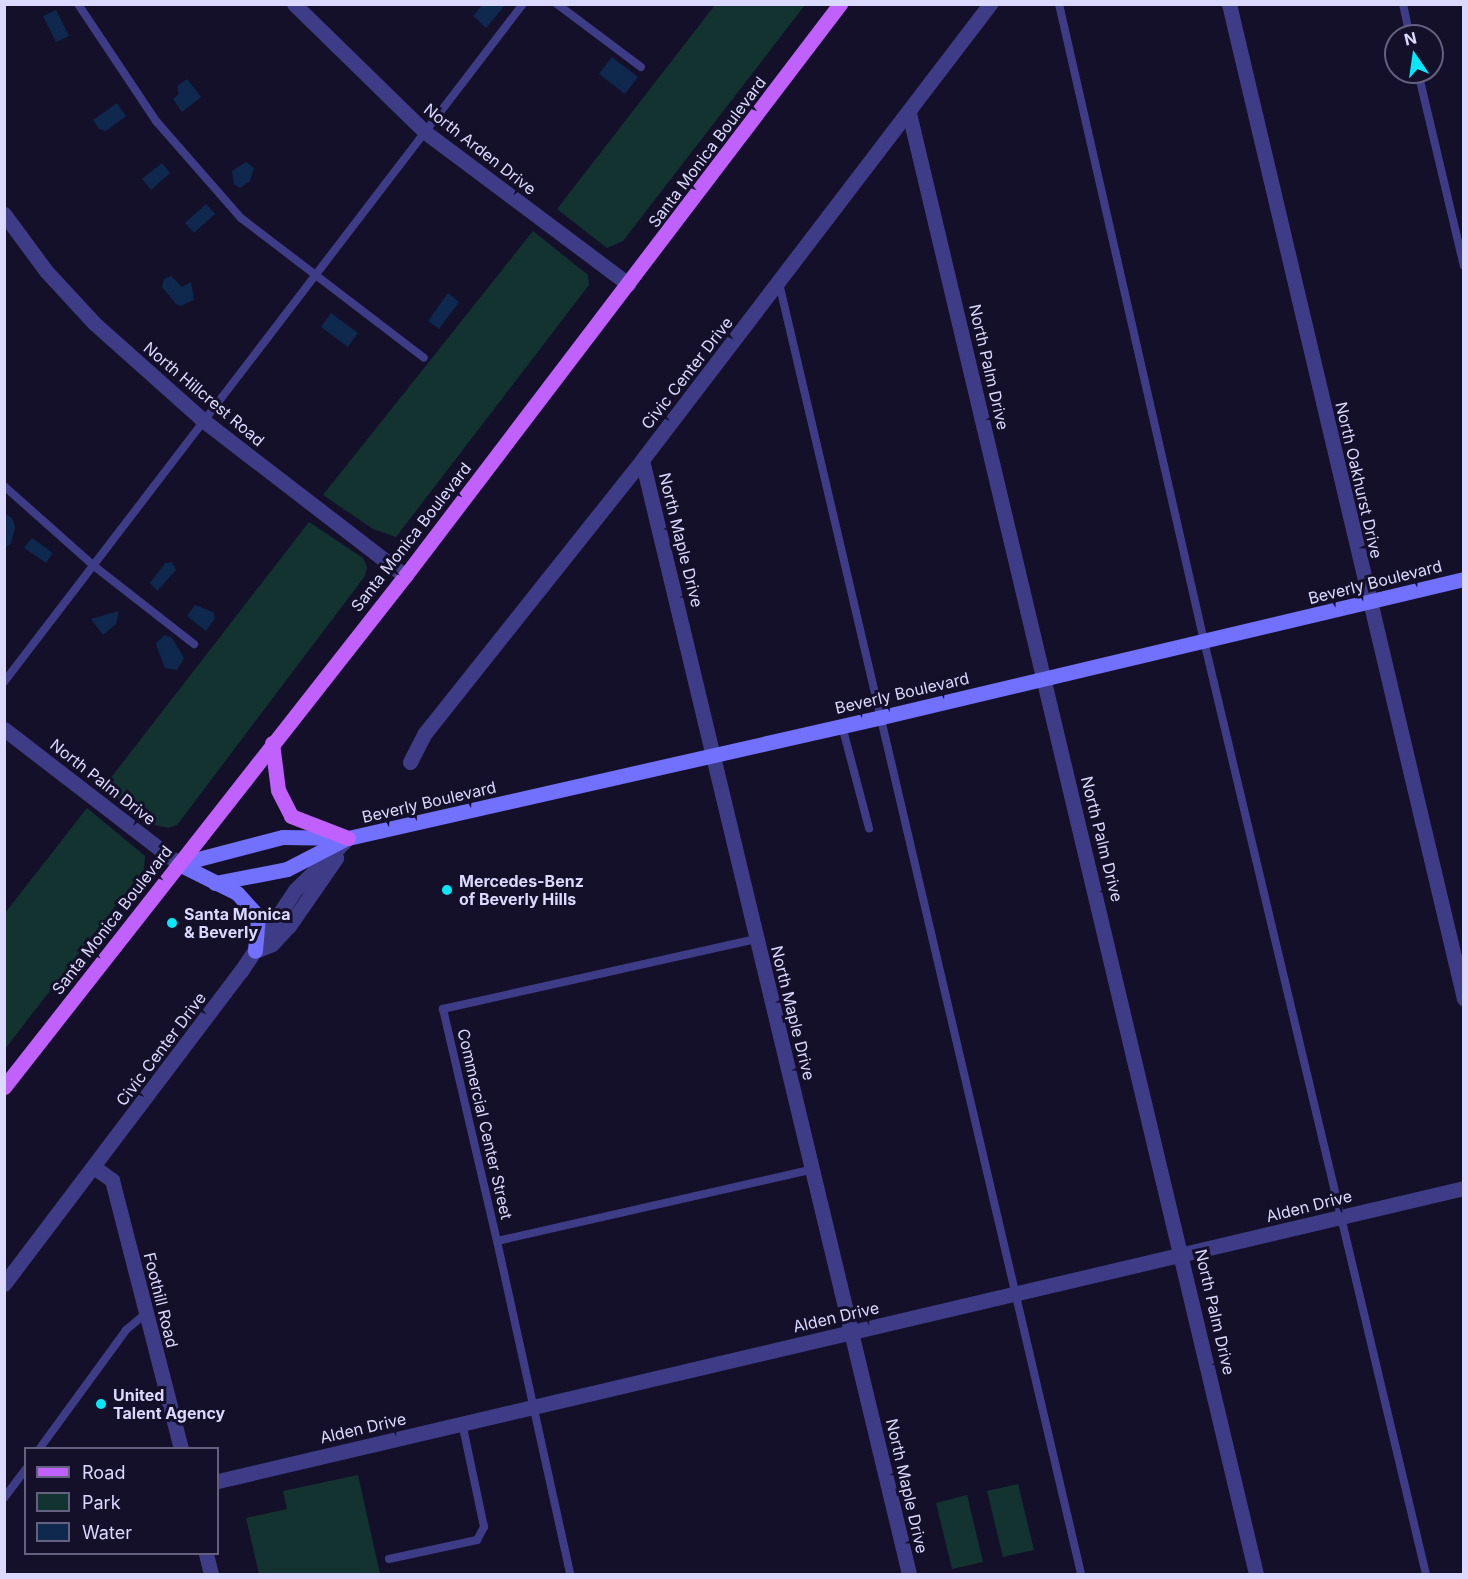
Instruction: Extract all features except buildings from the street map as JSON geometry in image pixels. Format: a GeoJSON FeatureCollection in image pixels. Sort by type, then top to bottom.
{"type":"FeatureCollection","features":[{"type":"Feature","properties":{"kind":"main road","name":"Santa Monica Boulevard"},"geometry":{"type":"LineString","coordinates":[[4,1087],[405,576],[840,4]]}},
{"type":"Feature","properties":{"kind":"main road","name":"Beverly Boulevard"},"geometry":{"type":"LineString","coordinates":[[179,864],[283,837],[348,838],[882,717],[1464,579]]}},
{"type":"Feature","properties":{"kind":"main road"},"geometry":{"type":"LineString","coordinates":[[272,743],[278,790],[291,816],[348,838]]}},
{"type":"Feature","properties":{"kind":"main road","name":"Beverly Boulevard"},"geometry":{"type":"LineString","coordinates":[[215,883],[287,869],[348,838]]}},
{"type":"Feature","properties":{"kind":"main road"},"geometry":{"type":"LineString","coordinates":[[179,864],[237,893],[258,916],[255,951]]}},
{"type":"Feature","properties":{"kind":"street","name":"North Arden Drive"},"geometry":{"type":"LineString","coordinates":[[294,4],[425,132],[628,284]]}},
{"type":"Feature","properties":{"kind":"street","name":"Civic Center Drive"},"geometry":{"type":"LineString","coordinates":[[410,762],[425,733],[642,460],[990,4]]}},
{"type":"Feature","properties":{"kind":"street","name":"North Oakhurst Drive"},"geometry":{"type":"LineString","coordinates":[[1228,4],[1464,999]]}},
{"type":"Feature","properties":{"kind":"street","name":"North Palm Drive"},"geometry":{"type":"LineString","coordinates":[[909,113],[1184,1256],[1257,1575]]}},
{"type":"Feature","properties":{"kind":"street","name":"North Hillcrest Road"},"geometry":{"type":"LineString","coordinates":[[4,214],[46,271],[94,323],[204,422],[405,576]]}},
{"type":"Feature","properties":{"kind":"street","name":"North Maple Drive"},"geometry":{"type":"LineString","coordinates":[[642,460],[756,939],[854,1332],[909,1575]]}},
{"type":"Feature","properties":{"kind":"street","name":"North Palm Drive"},"geometry":{"type":"LineString","coordinates":[[4,729],[179,864]]}},
{"type":"Feature","properties":{"kind":"street"},"geometry":{"type":"LineString","coordinates":[[255,951],[272,944],[289,926],[348,838]]}},
{"type":"Feature","properties":{"kind":"street","name":"Civic Center Drive"},"geometry":{"type":"LineString","coordinates":[[4,1284],[95,1168],[255,951]]}},
{"type":"Feature","properties":{"kind":"street","name":"Foothill Road"},"geometry":{"type":"LineString","coordinates":[[95,1168],[112,1180],[180,1447]]}},
{"type":"Feature","properties":{"kind":"street","name":"Alden Drive"},"geometry":{"type":"LineString","coordinates":[[219,1481],[534,1405],[1184,1256],[1464,1188]]}},
{"type":"Feature","properties":{"kind":"street"},"geometry":{"type":"LineString","coordinates":[[206,1555],[211,1575]]}},
{"type":"Feature","properties":{"kind":"lane"},"geometry":{"type":"LineString","coordinates":[[78,4],[156,121],[241,218],[424,358]]}},
{"type":"Feature","properties":{"kind":"lane"},"geometry":{"type":"LineString","coordinates":[[4,682],[523,4]]}},
{"type":"Feature","properties":{"kind":"lane"},"geometry":{"type":"LineString","coordinates":[[557,4],[641,67]]}},
{"type":"Feature","properties":{"kind":"lane"},"geometry":{"type":"LineString","coordinates":[[1059,4],[1204,641],[1343,1216],[1426,1575]]}},
{"type":"Feature","properties":{"kind":"lane"},"geometry":{"type":"LineString","coordinates":[[1403,4],[1407,24]]}},
{"type":"Feature","properties":{"kind":"lane"},"geometry":{"type":"LineString","coordinates":[[1421,84],[1464,266]]}},
{"type":"Feature","properties":{"kind":"lane"},"geometry":{"type":"LineString","coordinates":[[779,282],[1081,1575]]}},
{"type":"Feature","properties":{"kind":"lane"},"geometry":{"type":"LineString","coordinates":[[4,486],[94,566],[194,644]]}},
{"type":"Feature","properties":{"kind":"lane"},"geometry":{"type":"LineString","coordinates":[[842,726],[869,828]]}},
{"type":"Feature","properties":{"kind":"lane","name":"Commercial Center Street"},"geometry":{"type":"LineString","coordinates":[[756,939],[443,1009],[497,1241],[814,1169]]}},
{"type":"Feature","properties":{"kind":"lane"},"geometry":{"type":"LineString","coordinates":[[497,1241],[570,1575]]}},
{"type":"Feature","properties":{"kind":"lane"},"geometry":{"type":"LineString","coordinates":[[41,1447],[126,1330],[146,1313]]}},
{"type":"Feature","properties":{"kind":"lane"},"geometry":{"type":"LineString","coordinates":[[389,1558],[477,1540],[484,1527],[462,1423]]}},
{"type":"Feature","properties":{"kind":"lane"},"geometry":{"type":"LineString","coordinates":[[4,1497],[24,1471]]}},
{"type":"Feature","properties":{"kind":"green space"},"geometry":{"type":"Polygon","coordinates":[[[715,5],[805,5],[623,241],[607,248],[557,209],[715,5]]]}},
{"type":"Feature","properties":{"kind":"green space"},"geometry":{"type":"Polygon","coordinates":[[[533,231],[588,275],[589,285],[396,537],[373,529],[323,495],[533,231]]]}},
{"type":"Feature","properties":{"kind":"green space"},"geometry":{"type":"Polygon","coordinates":[[[309,522],[363,558],[367,567],[365,576],[177,825],[168,828],[155,825],[103,788],[309,522]]]}},
{"type":"Feature","properties":{"kind":"green space"},"geometry":{"type":"Polygon","coordinates":[[[87,808],[145,856],[144,869],[5,1049],[5,913],[87,808]]]}},
{"type":"Feature","properties":{"kind":"green space"},"geometry":{"type":"Polygon","coordinates":[[[358,1475],[380,1574],[259,1574],[246,1518],[287,1509],[283,1491],[358,1475]]]}},
{"type":"Feature","properties":{"kind":"green space"},"geometry":{"type":"Polygon","coordinates":[[[1018,1484],[1034,1550],[1003,1557],[987,1491],[1018,1484]]]}},
{"type":"Feature","properties":{"kind":"green space"},"geometry":{"type":"Polygon","coordinates":[[[967,1495],[983,1562],[952,1569],[936,1503],[967,1495]]]}},
{"type":"Feature","properties":{"kind":"water"},"geometry":{"type":"Polygon","coordinates":[[[482,5],[505,5],[486,28],[473,16],[482,5]]]}},
{"type":"Feature","properties":{"kind":"water"},"geometry":{"type":"Polygon","coordinates":[[[56,10],[69,36],[56,42],[43,16],[56,10]]]}},
{"type":"Feature","properties":{"kind":"water"},"geometry":{"type":"Polygon","coordinates":[[[612,57],[638,77],[625,94],[599,74],[612,57]]]}},
{"type":"Feature","properties":{"kind":"water"},"geometry":{"type":"Polygon","coordinates":[[[187,79],[201,97],[182,112],[173,99],[179,94],[177,86],[187,79]]]}},
{"type":"Feature","properties":{"kind":"water"},"geometry":{"type":"Polygon","coordinates":[[[117,103],[126,116],[106,131],[99,129],[93,120],[117,103]]]}},
{"type":"Feature","properties":{"kind":"water"},"geometry":{"type":"Polygon","coordinates":[[[246,162],[254,168],[250,181],[240,188],[234,184],[232,171],[246,162]]]}},
{"type":"Feature","properties":{"kind":"water"},"geometry":{"type":"Polygon","coordinates":[[[162,163],[170,173],[151,190],[142,179],[162,163]]]}},
{"type":"Feature","properties":{"kind":"water"},"geometry":{"type":"Polygon","coordinates":[[[206,204],[215,214],[194,233],[185,223],[206,204]]]}},
{"type":"Feature","properties":{"kind":"water"},"geometry":{"type":"Polygon","coordinates":[[[171,276],[182,287],[191,282],[194,300],[180,306],[176,304],[162,287],[164,279],[171,276]]]}},
{"type":"Feature","properties":{"kind":"water"},"geometry":{"type":"Polygon","coordinates":[[[448,293],[459,302],[439,329],[428,321],[448,293]]]}},
{"type":"Feature","properties":{"kind":"water"},"geometry":{"type":"Polygon","coordinates":[[[331,313],[358,333],[348,347],[321,327],[331,313]]]}},
{"type":"Feature","properties":{"kind":"water"},"geometry":{"type":"Polygon","coordinates":[[[5,514],[12,518],[15,527],[11,543],[5,548],[5,514]]]}},
{"type":"Feature","properties":{"kind":"water"},"geometry":{"type":"Polygon","coordinates":[[[32,538],[53,553],[46,563],[24,548],[32,538]]]}},
{"type":"Feature","properties":{"kind":"water"},"geometry":{"type":"Polygon","coordinates":[[[172,562],[176,570],[157,591],[150,583],[165,563],[172,562]]]}},
{"type":"Feature","properties":{"kind":"water"},"geometry":{"type":"Polygon","coordinates":[[[195,605],[213,612],[215,618],[206,631],[187,616],[195,605]]]}},
{"type":"Feature","properties":{"kind":"water"},"geometry":{"type":"Polygon","coordinates":[[[119,611],[116,624],[103,635],[91,619],[119,611]]]}},
{"type":"Feature","properties":{"kind":"water"},"geometry":{"type":"Polygon","coordinates":[[[165,635],[172,638],[184,658],[177,670],[165,668],[157,647],[156,643],[165,635]]]}},
{"type":"Feature","properties":{"kind":"place","name":"Mercedes-Benz of Beverly Hills"},"geometry":{"type":"Point","coordinates":[447,890]}},
{"type":"Feature","properties":{"kind":"place","name":"Santa Monica & Beverly"},"geometry":{"type":"Point","coordinates":[172,923]}},
{"type":"Feature","properties":{"kind":"place","name":"United Talent Agency"},"geometry":{"type":"Point","coordinates":[101,1404]}}]}
